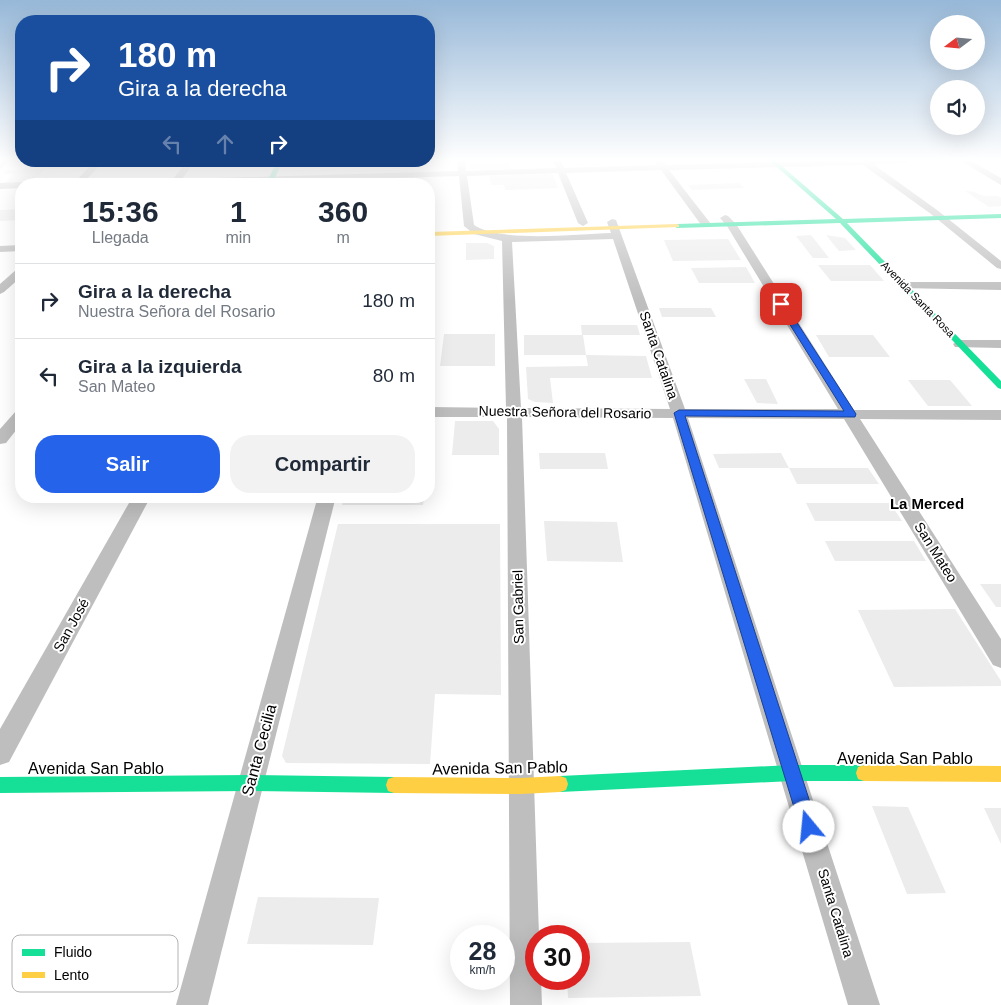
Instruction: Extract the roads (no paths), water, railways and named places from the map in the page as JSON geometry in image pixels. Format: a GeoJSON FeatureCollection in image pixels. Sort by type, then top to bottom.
{"type":"FeatureCollection","features":[{"type":"Feature","properties":{"kind":"street"},"geometry":{"type":"LineString","coordinates":[[469,208],[474,229]]}},
{"type":"Feature","properties":{"kind":"street"},"geometry":{"type":"LineString","coordinates":[[577,208],[583,222]]}},
{"type":"Feature","properties":{"kind":"street"},"geometry":{"type":"LineString","coordinates":[[687,208],[697,222]]}},
{"type":"Feature","properties":{"kind":"street","name":"Avenida Santa Rosa"},"geometry":{"type":"LineString","coordinates":[[827,208],[1001,386]]}},
{"type":"Feature","properties":{"kind":"street"},"geometry":{"type":"LineString","coordinates":[[928,208],[1001,266]]}},
{"type":"Feature","properties":{"kind":"street"},"geometry":{"type":"LineString","coordinates":[[938,215],[1001,210]]}},
{"type":"Feature","properties":{"kind":"street"},"geometry":{"type":"LineString","coordinates":[[474,229],[507,239],[697,222],[938,215],[1001,216]]}},
{"type":"Feature","properties":{"kind":"street","name":"San Mateo"},"geometry":{"type":"LineString","coordinates":[[728,221],[851,414],[1001,658]]}},
{"type":"Feature","properties":{"kind":"street"},"geometry":{"type":"LineString","coordinates":[[435,233],[583,222],[614,228]]}},
{"type":"Feature","properties":{"kind":"street"},"geometry":{"type":"LineString","coordinates":[[435,227],[474,229],[614,228]]}},
{"type":"Feature","properties":{"kind":"street","name":"Santa Catalina"},"geometry":{"type":"LineString","coordinates":[[614,228],[679,413],[864,1005]]}},
{"type":"Feature","properties":{"kind":"street","name":"San Gabriel"},"geometry":{"type":"LineString","coordinates":[[507,239],[514,411],[526,1005]]}},
{"type":"Feature","properties":{"kind":"street"},"geometry":{"type":"LineString","coordinates":[[0,241],[15,241]]}},
{"type":"Feature","properties":{"kind":"street"},"geometry":{"type":"LineString","coordinates":[[0,249],[15,243]]}},
{"type":"Feature","properties":{"kind":"street"},"geometry":{"type":"LineString","coordinates":[[0,290],[15,276]]}},
{"type":"Feature","properties":{"kind":"street"},"geometry":{"type":"LineString","coordinates":[[905,286],[1001,286]]}},
{"type":"Feature","properties":{"kind":"street"},"geometry":{"type":"LineString","coordinates":[[960,344],[1001,344]]}},
{"type":"Feature","properties":{"kind":"street","name":"Nuestra Señora del Rosario"},"geometry":{"type":"LineString","coordinates":[[435,412],[1001,415]]}},
{"type":"Feature","properties":{"kind":"street"},"geometry":{"type":"LineString","coordinates":[[0,414],[15,414]]}},
{"type":"Feature","properties":{"kind":"street"},"geometry":{"type":"LineString","coordinates":[[0,439],[15,421]]}},
{"type":"Feature","properties":{"kind":"street","name":"San José"},"geometry":{"type":"LineString","coordinates":[[0,753],[138,503]]}},
{"type":"Feature","properties":{"kind":"street","name":"Santa Cecilia"},"geometry":{"type":"LineString","coordinates":[[192,1005],[325,503]]}},
{"type":"Feature","properties":{"kind":"street","name":"Avenida San Pablo"},"geometry":{"type":"LineString","coordinates":[[0,785],[521,786],[792,773],[1001,774]]}},
{"type":"Feature","properties":{"kind":"district","name":"La Merced"},"geometry":{"type":"Point","coordinates":[927,503]}}]}
